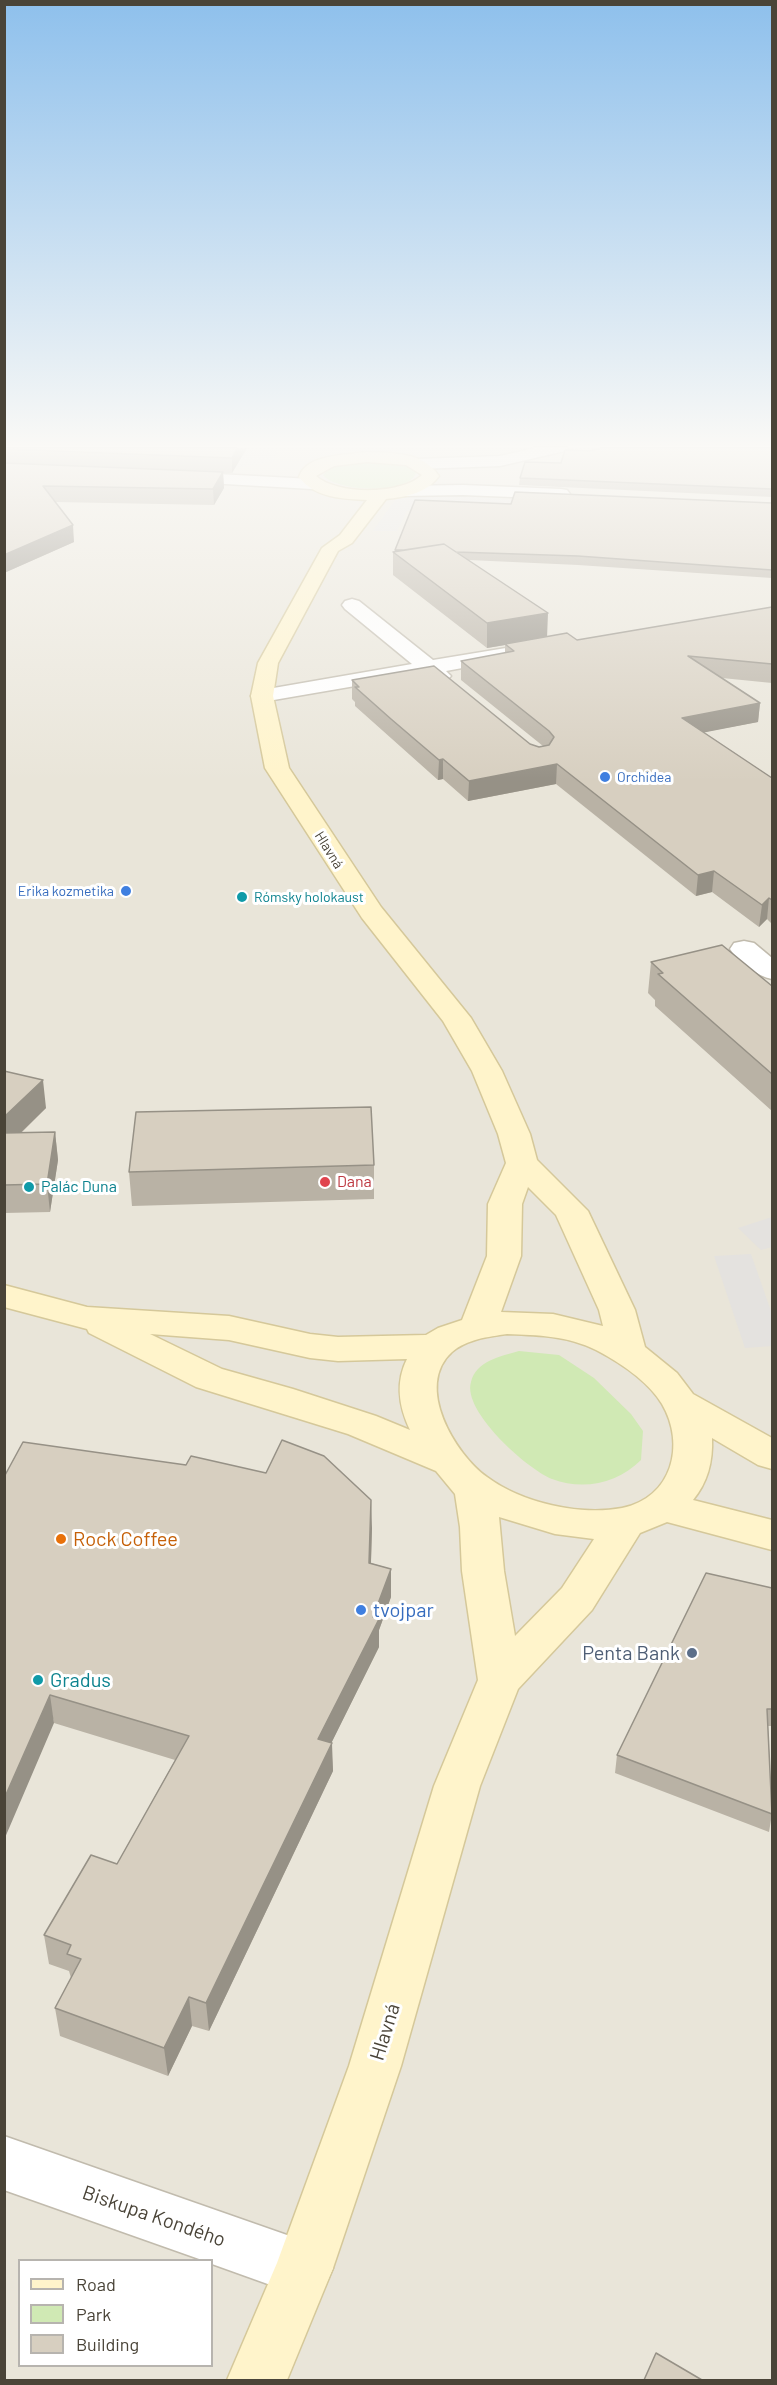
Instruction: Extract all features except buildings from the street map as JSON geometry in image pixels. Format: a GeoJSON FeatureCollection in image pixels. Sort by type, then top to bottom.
{"type":"FeatureCollection","features":[{"type":"Feature","properties":{"kind":"main road","name":"Hlavná"},"geometry":{"type":"LineString","coordinates":[[325,559],[268,663],[262,696],[277,768],[371,912],[456,1018],[487,1071],[514,1134],[522,1163]]}},
{"type":"Feature","properties":{"kind":"main road"},"geometry":{"type":"LineString","coordinates":[[477,1328],[504,1256],[505,1204],[522,1163],[571,1211],[617,1310],[629,1354]]}},
{"type":"Feature","properties":{"kind":"main road"},"geometry":{"type":"LineString","coordinates":[[4,1296],[87,1318],[229,1328],[310,1346],[338,1349],[436,1347]]}},
{"type":"Feature","properties":{"kind":"main road"},"geometry":{"type":"LineString","coordinates":[[87,1318],[209,1378],[362,1425],[461,1475],[520,1512],[571,1522],[626,1522],[663,1507],[686,1484],[694,1454],[691,1432],[681,1403]]}},
{"type":"Feature","properties":{"kind":"main road"},"geometry":{"type":"LineString","coordinates":[[500,1680],[483,1571],[480,1527],[461,1475],[427,1430],[418,1403],[419,1373],[436,1347],[454,1336],[477,1328],[507,1322],[547,1324],[595,1336],[629,1354],[659,1377],[681,1403],[772,1455]]}},
{"type":"Feature","properties":{"kind":"main road"},"geometry":{"type":"LineString","coordinates":[[663,1507],[772,1535]]}},
{"type":"Feature","properties":{"kind":"main road"},"geometry":{"type":"LineString","coordinates":[[500,1680],[577,1599],[626,1522]]}},
{"type":"Feature","properties":{"kind":"main road","name":"Hlavná"},"geometry":{"type":"LineString","coordinates":[[257,2380],[304,2268],[375,2066],[457,1786],[500,1680]]}},
{"type":"Feature","properties":{"kind":"street"},"geometry":{"type":"LineString","coordinates":[[352,605],[455,688]]}},
{"type":"Feature","properties":{"kind":"street"},"geometry":{"type":"LineString","coordinates":[[262,696],[521,651]]}},
{"type":"Feature","properties":{"kind":"street"},"geometry":{"type":"LineString","coordinates":[[744,949],[772,971]]}},
{"type":"Feature","properties":{"kind":"street","name":"Biskupa Kondého"},"geometry":{"type":"LineString","coordinates":[[4,2163],[304,2268]]}},
{"type":"Feature","properties":{"kind":"shaded area"},"geometry":{"type":"Polygon","coordinates":[[[5,559],[772,559],[772,2380],[5,2380],[5,559]]]}},
{"type":"Feature","properties":{"kind":"shaded area"},"geometry":{"type":"Polygon","coordinates":[[[772,1217],[772,1247],[761,1250],[738,1228],[772,1217]]]}},
{"type":"Feature","properties":{"kind":"shaded area"},"geometry":{"type":"Polygon","coordinates":[[[751,1254],[772,1314],[772,1346],[745,1348],[714,1256],[751,1254]]]}},
{"type":"Feature","properties":{"kind":"green space"},"geometry":{"type":"Polygon","coordinates":[[[519,1351],[559,1355],[594,1378],[631,1414],[643,1431],[641,1460],[632,1468],[611,1479],[600,1483],[576,1484],[552,1479],[513,1452],[486,1423],[476,1408],[471,1394],[471,1382],[478,1369],[484,1364],[497,1357],[519,1351]]]}},
{"type":"Feature","properties":{"kind":"place","name":"Orchidea"},"geometry":{"type":"Point","coordinates":[605,777]}},
{"type":"Feature","properties":{"kind":"place","name":"Erika kozmetika"},"geometry":{"type":"Point","coordinates":[126,891]}},
{"type":"Feature","properties":{"kind":"place","name":"Rómsky holokaust"},"geometry":{"type":"Point","coordinates":[242,897]}},
{"type":"Feature","properties":{"kind":"place","name":"Dana"},"geometry":{"type":"Point","coordinates":[325,1182]}},
{"type":"Feature","properties":{"kind":"place","name":"Palác Duna"},"geometry":{"type":"Point","coordinates":[29,1187]}},
{"type":"Feature","properties":{"kind":"place","name":"Rock Coffee"},"geometry":{"type":"Point","coordinates":[61,1539]}},
{"type":"Feature","properties":{"kind":"place","name":"tvojpar"},"geometry":{"type":"Point","coordinates":[361,1610]}},
{"type":"Feature","properties":{"kind":"place","name":"Penta Bank"},"geometry":{"type":"Point","coordinates":[692,1653]}},
{"type":"Feature","properties":{"kind":"place","name":"Gradus"},"geometry":{"type":"Point","coordinates":[38,1680]}}]}
